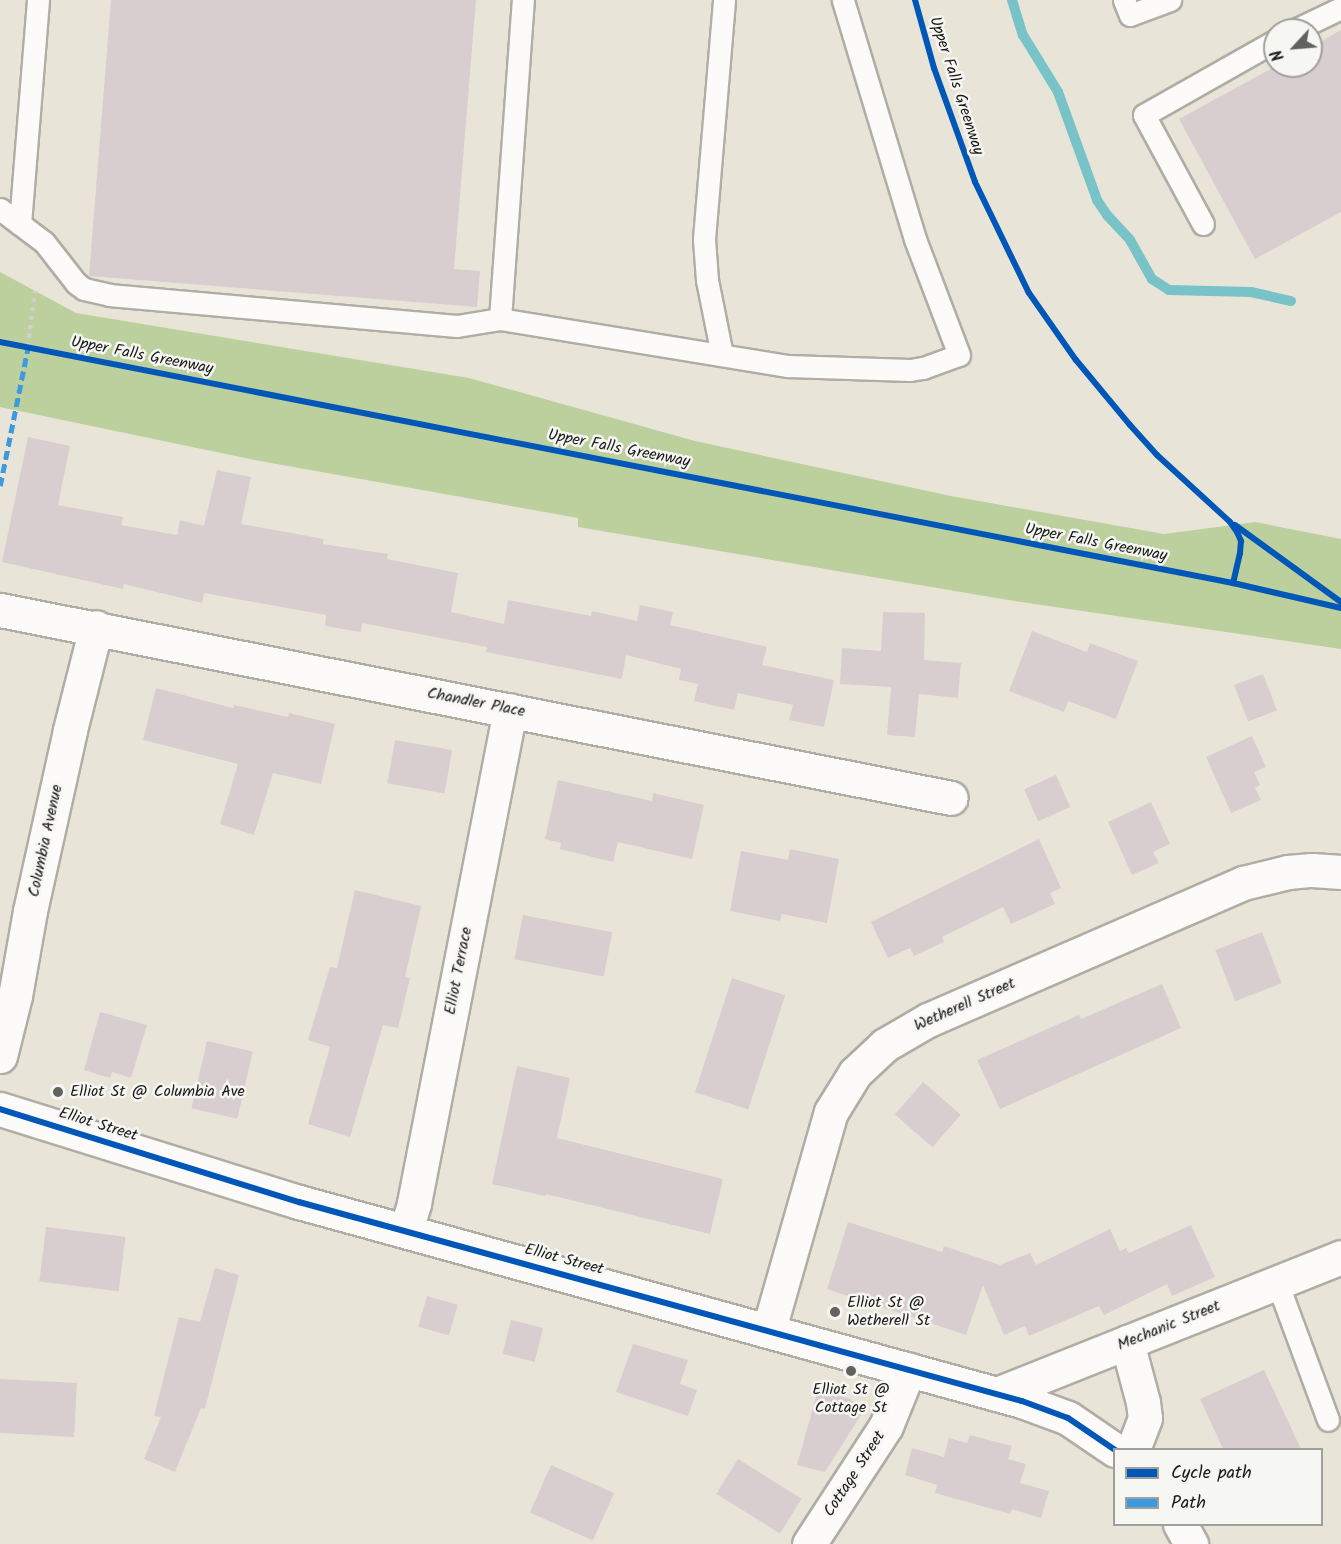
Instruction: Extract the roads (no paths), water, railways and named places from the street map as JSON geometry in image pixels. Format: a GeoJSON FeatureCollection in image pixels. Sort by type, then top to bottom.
{"type":"FeatureCollection","features":[{"type":"Feature","properties":{"kind":"street","name":"Chandler Place"},"geometry":{"type":"LineString","coordinates":[[0,610],[96,627],[951,798]]}},
{"type":"Feature","properties":{"kind":"street","name":"Columbia Avenue"},"geometry":{"type":"LineString","coordinates":[[0,1056],[15,996],[28,920],[67,741],[96,627]]}},
{"type":"Feature","properties":{"kind":"street","name":"Elliot Terrace"},"geometry":{"type":"LineString","coordinates":[[406,1230],[416,1192],[510,710]]}},
{"type":"Feature","properties":{"kind":"street","name":"Wetherell Street"},"geometry":{"type":"LineString","coordinates":[[769,1329],[831,1112],[855,1073],[885,1045],[928,1020],[1243,883],[1266,876],[1312,870],[1341,872]]}},
{"type":"Feature","properties":{"kind":"street","name":"Elliot Street"},"geometry":{"type":"LineString","coordinates":[[0,1109],[299,1202],[769,1329],[997,1394],[1068,1418],[1113,1448]]}},
{"type":"Feature","properties":{"kind":"street","name":"Mechanic Street"},"geometry":{"type":"LineString","coordinates":[[997,1394],[1341,1257]]}},
{"type":"Feature","properties":{"kind":"street"},"geometry":{"type":"LineString","coordinates":[[1127,1342],[1145,1418],[1133,1448]]}},
{"type":"Feature","properties":{"kind":"street","name":"Cottage Street"},"geometry":{"type":"LineString","coordinates":[[809,1544],[886,1426],[909,1369]]}},
{"type":"Feature","properties":{"kind":"street"},"geometry":{"type":"LineString","coordinates":[[1180,1526],[1191,1544]]}},
{"type":"Feature","properties":{"kind":"lane"},"geometry":{"type":"LineString","coordinates":[[20,224],[38,0]]}},
{"type":"Feature","properties":{"kind":"lane"},"geometry":{"type":"LineString","coordinates":[[500,319],[523,0]]}},
{"type":"Feature","properties":{"kind":"lane"},"geometry":{"type":"LineString","coordinates":[[722,355],[707,280],[704,239],[724,0]]}},
{"type":"Feature","properties":{"kind":"lane"},"geometry":{"type":"LineString","coordinates":[[0,209],[51,249],[76,283],[84,289],[109,296],[457,326],[500,319],[804,367],[910,370],[959,355],[915,239],[843,0]]}},
{"type":"Feature","properties":{"kind":"lane"},"geometry":{"type":"LineString","coordinates":[[1124,0],[1130,15],[1170,0]]}},
{"type":"Feature","properties":{"kind":"lane"},"geometry":{"type":"LineString","coordinates":[[1315,18],[1341,8]]}},
{"type":"Feature","properties":{"kind":"lane"},"geometry":{"type":"LineString","coordinates":[[1203,224],[1144,115],[1263,48]]}},
{"type":"Feature","properties":{"kind":"lane"},"geometry":{"type":"LineString","coordinates":[[1277,1282],[1328,1420]]}},
{"type":"Feature","properties":{"kind":"waterway"},"geometry":{"type":"LineString","coordinates":[[1012,0],[1023,35],[1058,92],[1097,200],[1107,215],[1130,240],[1152,279],[1169,290],[1251,292],[1291,301]]}},
{"type":"Feature","properties":{"kind":"place","name":"Elliot St @ Columbia Ave"},"geometry":{"type":"Point","coordinates":[58,1092]}},
{"type":"Feature","properties":{"kind":"place","name":"Elliot St @ Wetherell St"},"geometry":{"type":"Point","coordinates":[835,1312]}},
{"type":"Feature","properties":{"kind":"place","name":"Elliot St @ Cottage St"},"geometry":{"type":"Point","coordinates":[851,1371]}}]}
